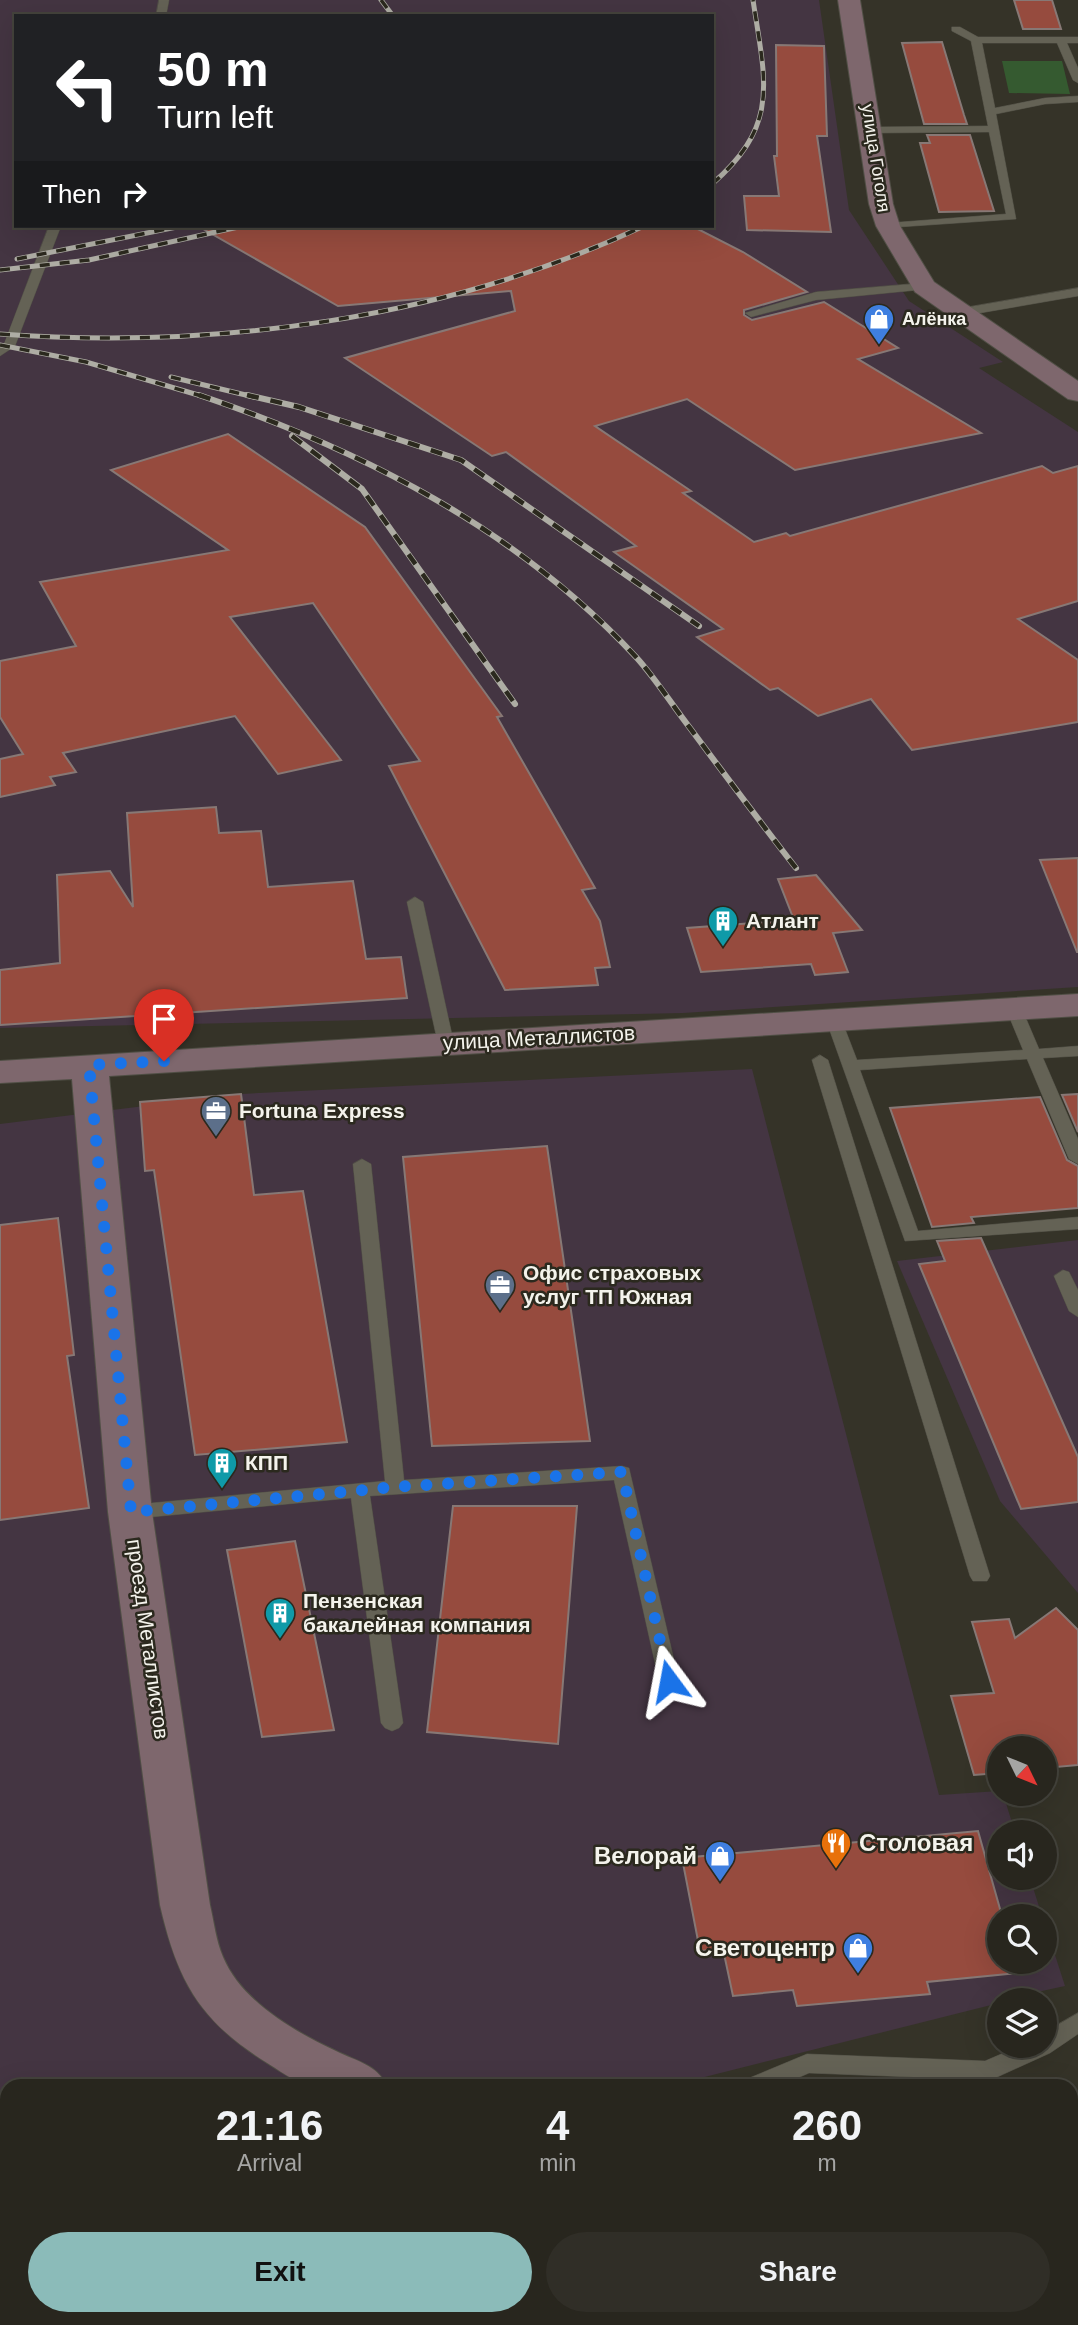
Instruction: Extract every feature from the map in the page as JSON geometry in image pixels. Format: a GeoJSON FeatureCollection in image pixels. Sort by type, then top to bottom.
{"type":"FeatureCollection","features":[{"type":"Feature","properties":{"kind":"street","name":"улица Гоголя"},"geometry":{"type":"LineString","coordinates":[[849,0],[872,130],[881,204],[888,226],[923,288],[1078,393]]}},
{"type":"Feature","properties":{"kind":"street","name":"улица Металлистов"},"geometry":{"type":"LineString","coordinates":[[0,1072],[1078,1005]]}},
{"type":"Feature","properties":{"kind":"street","name":"проезд Металлистов"},"geometry":{"type":"LineString","coordinates":[[89,1065],[131,1512],[185,1905],[199,1958],[223,1995],[252,2024],[286,2049],[347,2079]]}},
{"type":"Feature","properties":{"kind":"lane"},"geometry":{"type":"LineString","coordinates":[[957,29],[976,40],[1078,40]]}},
{"type":"Feature","properties":{"kind":"lane"},"geometry":{"type":"LineString","coordinates":[[888,226],[1012,217],[976,40]]}},
{"type":"Feature","properties":{"kind":"lane"},"geometry":{"type":"LineString","coordinates":[[1061,40],[1078,80]]}},
{"type":"Feature","properties":{"kind":"lane"},"geometry":{"type":"LineString","coordinates":[[992,112],[1045,101],[1078,99]]}},
{"type":"Feature","properties":{"kind":"lane"},"geometry":{"type":"LineString","coordinates":[[872,130],[995,129]]}},
{"type":"Feature","properties":{"kind":"lane"},"geometry":{"type":"LineString","coordinates":[[0,352],[9,346],[54,228]]}},
{"type":"Feature","properties":{"kind":"lane"},"geometry":{"type":"LineString","coordinates":[[751,313],[816,296],[923,288]]}},
{"type":"Feature","properties":{"kind":"lane"},"geometry":{"type":"LineString","coordinates":[[957,313],[1078,292]]}},
{"type":"Feature","properties":{"kind":"lane"},"geometry":{"type":"LineString","coordinates":[[415,902],[446,1044]]}},
{"type":"Feature","properties":{"kind":"lane"},"geometry":{"type":"LineString","coordinates":[[1014,1009],[1078,1159]]}},
{"type":"Feature","properties":{"kind":"lane"},"geometry":{"type":"LineString","coordinates":[[834,1020],[911,1237],[1078,1223]]}},
{"type":"Feature","properties":{"kind":"lane"},"geometry":{"type":"LineString","coordinates":[[850,1066],[1078,1051]]}},
{"type":"Feature","properties":{"kind":"lane"},"geometry":{"type":"LineString","coordinates":[[820,1060],[980,1576]]}},
{"type":"Feature","properties":{"kind":"lane"},"geometry":{"type":"LineString","coordinates":[[362,1164],[395,1487]]}},
{"type":"Feature","properties":{"kind":"lane"},"geometry":{"type":"LineString","coordinates":[[1063,1276],[1078,1311]]}},
{"type":"Feature","properties":{"kind":"lane"},"geometry":{"type":"LineString","coordinates":[[131,1512],[395,1487],[622,1472],[669,1681]]}},
{"type":"Feature","properties":{"kind":"lane"},"geometry":{"type":"LineString","coordinates":[[360,1492],[392,1723]]}},
{"type":"Feature","properties":{"kind":"lane"},"geometry":{"type":"LineString","coordinates":[[1057,2036],[1078,2022]]}},
{"type":"Feature","properties":{"kind":"lane"},"geometry":{"type":"LineString","coordinates":[[771,2079],[807,2063],[980,2078],[1018,2058]]}},
{"type":"Feature","properties":{"kind":"shaded area"},"geometry":{"type":"Polygon","coordinates":[[[0,0],[819,0],[849,210],[909,301],[1003,362],[979,368],[1078,432],[1078,987],[683,1013],[0,1028],[0,0]]]}},
{"type":"Feature","properties":{"kind":"shaded area"},"geometry":{"type":"Polygon","coordinates":[[[752,1069],[939,1795],[987,1792],[987,1806],[1007,1806],[1011,1820],[987,1820],[987,1890],[1034,1890],[1038,1904],[987,1904],[987,1974],[1057,1974],[1057,1961],[1065,1986],[987,1988],[987,2006],[697,2079],[0,2079],[0,1124],[241,1094],[752,1069]]]}},
{"type":"Feature","properties":{"kind":"shaded area"},"geometry":{"type":"Polygon","coordinates":[[[1078,1240],[1078,1593],[1000,1501],[897,1261],[1078,1240]]]}},
{"type":"Feature","properties":{"kind":"green space"},"geometry":{"type":"Polygon","coordinates":[[[1002,61],[1062,61],[1070,94],[1009,93],[1002,61]]]}},
{"type":"Feature","properties":{"kind":"building"},"geometry":{"type":"Polygon","coordinates":[[[1014,0],[1052,0],[1061,29],[1023,29],[1014,0]]]}},
{"type":"Feature","properties":{"kind":"building"},"geometry":{"type":"Polygon","coordinates":[[[942,42],[967,124],[924,124],[902,43],[942,42]]]}},
{"type":"Feature","properties":{"kind":"building"},"geometry":{"type":"Polygon","coordinates":[[[776,45],[824,46],[827,136],[817,136],[831,232],[747,230],[744,196],[779,196],[774,156],[777,156],[776,45]]]}},
{"type":"Feature","properties":{"kind":"building"},"geometry":{"type":"Polygon","coordinates":[[[927,135],[970,135],[994,211],[939,212],[920,143],[930,143],[927,135]]]}},
{"type":"Feature","properties":{"kind":"building"},"geometry":{"type":"Polygon","coordinates":[[[202,228],[696,228],[743,252],[807,292],[744,310],[744,315],[752,320],[824,302],[898,348],[858,359],[981,433],[795,470],[687,399],[595,426],[691,491],[683,493],[754,542],[786,533],[790,536],[1042,466],[1053,473],[1078,466],[1078,601],[1018,619],[1078,660],[1078,722],[912,750],[871,699],[818,716],[778,688],[770,690],[697,637],[723,629],[614,552],[636,546],[506,452],[492,456],[345,358],[515,311],[511,291],[338,306],[202,228]]]}},
{"type":"Feature","properties":{"kind":"building"},"geometry":{"type":"Polygon","coordinates":[[[228,434],[365,527],[502,716],[497,717],[595,888],[582,890],[600,921],[610,967],[595,968],[598,985],[505,990],[389,766],[420,761],[313,603],[230,617],[341,760],[278,774],[235,716],[63,753],[76,772],[50,777],[55,785],[0,797],[0,759],[23,754],[0,717],[0,661],[76,646],[40,582],[228,550],[111,470],[228,434]]]}},
{"type":"Feature","properties":{"kind":"building"},"geometry":{"type":"Polygon","coordinates":[[[216,807],[219,833],[261,831],[268,887],[353,881],[366,959],[401,957],[407,998],[0,1025],[0,970],[60,963],[57,875],[110,871],[133,907],[127,813],[216,807]]]}},
{"type":"Feature","properties":{"kind":"building"},"geometry":{"type":"Polygon","coordinates":[[[1078,858],[1078,952],[1077,952],[1040,860],[1078,858]]]}},
{"type":"Feature","properties":{"kind":"building"},"geometry":{"type":"Polygon","coordinates":[[[816,875],[862,930],[833,933],[848,972],[815,975],[811,964],[701,972],[687,928],[794,920],[778,879],[816,875]]]}},
{"type":"Feature","properties":{"kind":"building"},"geometry":{"type":"Polygon","coordinates":[[[241,1094],[254,1195],[303,1191],[347,1442],[195,1455],[154,1170],[145,1171],[140,1102],[241,1094]]]}},
{"type":"Feature","properties":{"kind":"building"},"geometry":{"type":"Polygon","coordinates":[[[1078,1094],[1078,1132],[1062,1095],[1078,1094]]]}},
{"type":"Feature","properties":{"kind":"building"},"geometry":{"type":"Polygon","coordinates":[[[1040,1097],[1067,1160],[1078,1166],[1078,1208],[971,1217],[974,1223],[932,1227],[890,1108],[1040,1097]]]}},
{"type":"Feature","properties":{"kind":"building"},"geometry":{"type":"Polygon","coordinates":[[[547,1146],[590,1441],[432,1446],[403,1157],[547,1146]]]}},
{"type":"Feature","properties":{"kind":"building"},"geometry":{"type":"Polygon","coordinates":[[[58,1218],[74,1355],[67,1356],[89,1508],[0,1520],[0,1225],[58,1218]]]}},
{"type":"Feature","properties":{"kind":"building"},"geometry":{"type":"Polygon","coordinates":[[[981,1238],[1078,1457],[1078,1502],[1021,1509],[919,1264],[945,1261],[937,1241],[981,1238]]]}},
{"type":"Feature","properties":{"kind":"building"},"geometry":{"type":"Polygon","coordinates":[[[453,1506],[577,1506],[558,1744],[427,1732],[453,1506]]]}},
{"type":"Feature","properties":{"kind":"building","name":"Пензенская бакалейная компания"},"geometry":{"type":"Polygon","coordinates":[[[295,1541],[334,1730],[262,1737],[227,1550],[295,1541]]]}},
{"type":"Feature","properties":{"kind":"building"},"geometry":{"type":"Polygon","coordinates":[[[1056,1608],[1078,1630],[1078,1765],[1057,1767],[1057,1736],[987,1736],[987,1774],[974,1775],[951,1696],[994,1693],[972,1622],[1009,1619],[1015,1638],[1056,1608]]]}},
{"type":"Feature","properties":{"kind":"building"},"geometry":{"type":"Polygon","coordinates":[[[978,1831],[987,1863],[987,1890],[995,1890],[999,1904],[987,1904],[987,1974],[1008,1974],[927,1982],[930,1994],[797,2006],[793,1990],[733,1996],[723,1949],[700,1951],[682,1858],[978,1831]]]}},
{"type":"Feature","properties":{"kind":"railway"},"geometry":{"type":"LineString","coordinates":[[381,0],[392,14]]}},
{"type":"Feature","properties":{"kind":"railway"},"geometry":{"type":"LineString","coordinates":[[714,182],[734,162],[749,141],[763,100],[761,54],[753,0]]}},
{"type":"Feature","properties":{"kind":"railway"},"geometry":{"type":"LineString","coordinates":[[17,259],[172,228]]}},
{"type":"Feature","properties":{"kind":"railway"},"geometry":{"type":"LineString","coordinates":[[0,270],[89,260],[234,228]]}},
{"type":"Feature","properties":{"kind":"railway"},"geometry":{"type":"LineString","coordinates":[[0,334],[82,338],[165,337],[329,321],[410,305],[490,284],[568,258],[639,228]]}},
{"type":"Feature","properties":{"kind":"railway"},"geometry":{"type":"LineString","coordinates":[[0,345],[86,362],[203,396]]}},
{"type":"Feature","properties":{"kind":"railway"},"geometry":{"type":"LineString","coordinates":[[171,377],[254,397]]}},
{"type":"Feature","properties":{"kind":"railway"},"geometry":{"type":"LineString","coordinates":[[247,395],[299,407],[461,460],[699,626]]}},
{"type":"Feature","properties":{"kind":"railway"},"geometry":{"type":"LineString","coordinates":[[203,396],[319,441],[378,468],[488,532],[540,570],[590,611],[643,665],[796,868]]}},
{"type":"Feature","properties":{"kind":"railway"},"geometry":{"type":"LineString","coordinates":[[292,436],[362,489],[515,704]]}},
{"type":"Feature","properties":{"kind":"place","name":"Алёнка"},"geometry":{"type":"Point","coordinates":[879,346]}},
{"type":"Feature","properties":{"kind":"place","name":"Атлант"},"geometry":{"type":"Point","coordinates":[723,948]}},
{"type":"Feature","properties":{"kind":"place","name":"Fortuna Express"},"geometry":{"type":"Point","coordinates":[216,1138]}},
{"type":"Feature","properties":{"kind":"place","name":"Офис страховых услуг ТП Южная"},"geometry":{"type":"Point","coordinates":[500,1312]}},
{"type":"Feature","properties":{"kind":"place","name":"КПП"},"geometry":{"type":"Point","coordinates":[222,1490]}},
{"type":"Feature","properties":{"kind":"place","name":"Пензенская бакалейная компания"},"geometry":{"type":"Point","coordinates":[280,1640]}},
{"type":"Feature","properties":{"kind":"place","name":"Столовая"},"geometry":{"type":"Point","coordinates":[836,1870]}},
{"type":"Feature","properties":{"kind":"place","name":"Велорай"},"geometry":{"type":"Point","coordinates":[720,1883]}},
{"type":"Feature","properties":{"kind":"place","name":"Светоцентр"},"geometry":{"type":"Point","coordinates":[858,1975]}},
{"type":"Feature","properties":{"kind":"route"},"geometry":{"type":"LineString","coordinates":[[164,1061],[89,1065],[131,1512],[395,1487],[622,1472],[669,1681]]}}]}
